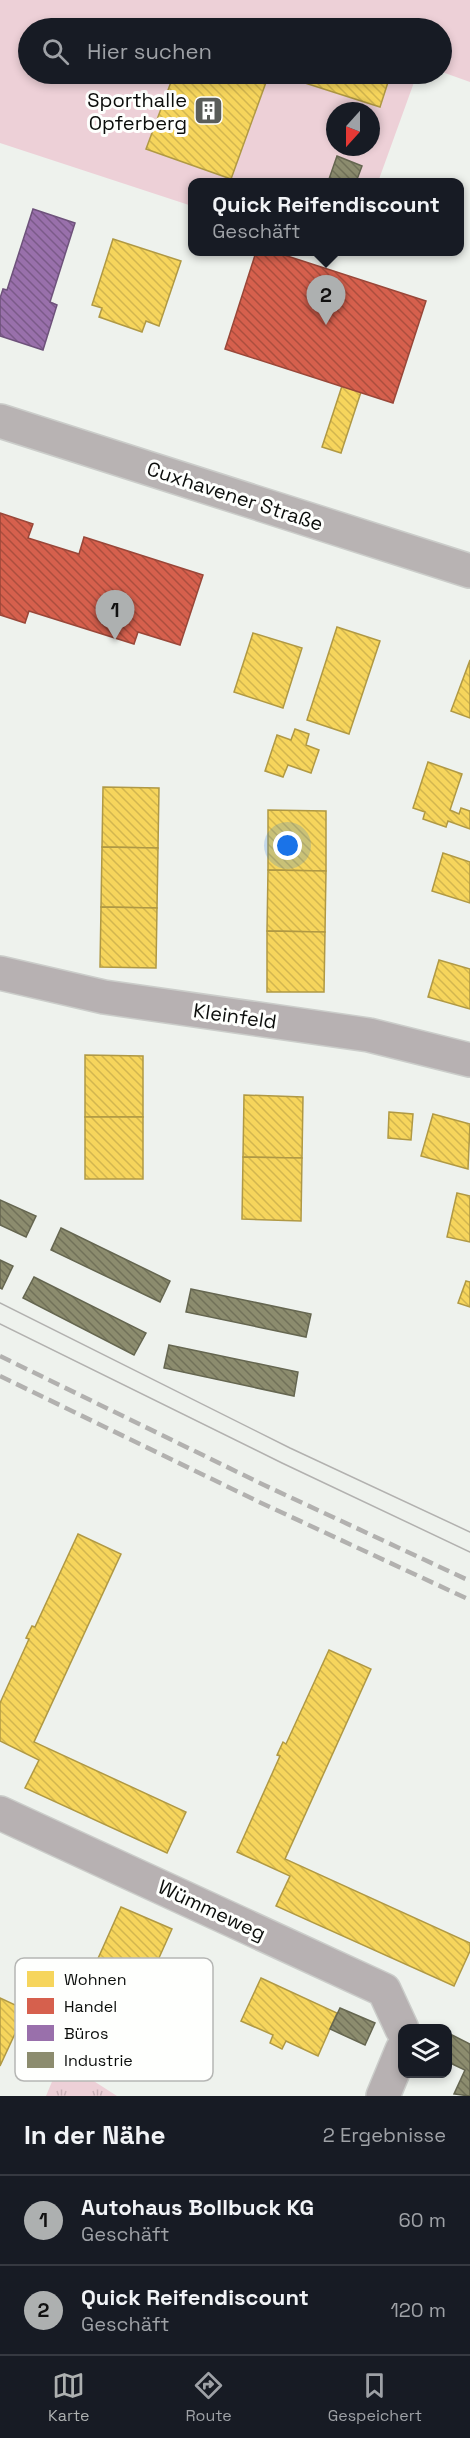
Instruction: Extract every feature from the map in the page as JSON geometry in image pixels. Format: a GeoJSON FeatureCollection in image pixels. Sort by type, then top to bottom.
{"type":"FeatureCollection","features":[{"type":"Feature","properties":{"kind":"main road","name":"Cuxhavener Straße"},"geometry":{"type":"LineString","coordinates":[[0,421],[470,571]]}},
{"type":"Feature","properties":{"kind":"street","name":"Kleinfeld"},"geometry":{"type":"LineString","coordinates":[[0,973],[104,998],[369,1035],[470,1060]]}},
{"type":"Feature","properties":{"kind":"street","name":"Wümmeweg"},"geometry":{"type":"LineString","coordinates":[[0,1814],[384,1990],[400,2024]]}},
{"type":"Feature","properties":{"kind":"street"},"geometry":{"type":"LineString","coordinates":[[383,2096],[398,2060]]}},
{"type":"Feature","properties":{"kind":"green space"},"geometry":{"type":"Polygon","coordinates":[[[0,0],[470,0],[470,82],[452,76],[452,18],[18,18],[18,84],[413,84],[379,178],[188,178],[188,205],[0,143],[0,0]]]}},
{"type":"Feature","properties":{"kind":"green space"},"geometry":{"type":"Polygon","coordinates":[[[52,2081],[94,2081],[117,2096],[46,2096],[52,2081]]]}},
{"type":"Feature","properties":{"kind":"building: Wohnen","name":"Sporthalle Opferberg"},"geometry":{"type":"Polygon","coordinates":[[[170,84],[265,84],[231,178],[146,149],[170,84]]]}},
{"type":"Feature","properties":{"kind":"building: Wohnen"},"geometry":{"type":"Polygon","coordinates":[[[308,84],[387,84],[380,107],[380,102],[364,102],[308,84]]]}},
{"type":"Feature","properties":{"kind":"building: Wohnen"},"geometry":{"type":"Polygon","coordinates":[[[113,239],[181,261],[159,326],[146,321],[142,332],[99,317],[102,308],[92,305],[113,239]]]}},
{"type":"Feature","properties":{"kind":"building: Wohnen"},"geometry":{"type":"Polygon","coordinates":[[[342,386],[361,392],[341,453],[322,447],[342,386]]]}},
{"type":"Feature","properties":{"kind":"building: Wohnen"},"geometry":{"type":"Polygon","coordinates":[[[337,627],[380,641],[349,734],[307,720],[337,627]]]}},
{"type":"Feature","properties":{"kind":"building: Wohnen"},"geometry":{"type":"Polygon","coordinates":[[[253,633],[302,648],[283,708],[234,692],[253,633]]]}},
{"type":"Feature","properties":{"kind":"building: Wohnen"},"geometry":{"type":"Polygon","coordinates":[[[470,660],[470,718],[451,711],[470,660]]]}},
{"type":"Feature","properties":{"kind":"building: Wohnen"},"geometry":{"type":"Polygon","coordinates":[[[295,729],[309,734],[306,745],[319,750],[311,773],[288,765],[283,777],[265,771],[277,735],[291,740],[295,729]]]}},
{"type":"Feature","properties":{"kind":"building: Wohnen"},"geometry":{"type":"Polygon","coordinates":[[[428,762],[462,774],[450,810],[459,814],[461,808],[470,811],[470,829],[448,821],[446,827],[423,819],[425,812],[413,808],[428,762]]]}},
{"type":"Feature","properties":{"kind":"building: Wohnen"},"geometry":{"type":"Polygon","coordinates":[[[103,787],[159,788],[158,848],[102,847],[103,787]]]}},
{"type":"Feature","properties":{"kind":"building: Wohnen"},"geometry":{"type":"Polygon","coordinates":[[[268,810],[326,811],[326,871],[268,870],[268,810]]]}},
{"type":"Feature","properties":{"kind":"building: Wohnen"},"geometry":{"type":"Polygon","coordinates":[[[102,847],[158,848],[157,908],[101,907],[102,847]]]}},
{"type":"Feature","properties":{"kind":"building: Wohnen"},"geometry":{"type":"Polygon","coordinates":[[[443,853],[470,862],[470,903],[432,891],[443,853]]]}},
{"type":"Feature","properties":{"kind":"building: Wohnen"},"geometry":{"type":"Polygon","coordinates":[[[268,870],[326,871],[325,932],[267,931],[268,870]]]}},
{"type":"Feature","properties":{"kind":"building: Wohnen"},"geometry":{"type":"Polygon","coordinates":[[[101,907],[157,908],[156,968],[100,967],[101,907]]]}},
{"type":"Feature","properties":{"kind":"building: Wohnen"},"geometry":{"type":"Polygon","coordinates":[[[267,931],[325,932],[324,992],[267,992],[267,931]]]}},
{"type":"Feature","properties":{"kind":"building: Wohnen"},"geometry":{"type":"Polygon","coordinates":[[[439,960],[470,969],[470,1009],[428,997],[439,960]]]}},
{"type":"Feature","properties":{"kind":"building: Wohnen"},"geometry":{"type":"Polygon","coordinates":[[[85,1055],[143,1056],[143,1117],[85,1117],[85,1055]]]}},
{"type":"Feature","properties":{"kind":"building: Wohnen"},"geometry":{"type":"Polygon","coordinates":[[[244,1095],[303,1097],[302,1158],[243,1157],[244,1095]]]}},
{"type":"Feature","properties":{"kind":"building: Wohnen"},"geometry":{"type":"Polygon","coordinates":[[[389,1112],[413,1114],[411,1140],[388,1138],[389,1112]]]}},
{"type":"Feature","properties":{"kind":"building: Wohnen"},"geometry":{"type":"Polygon","coordinates":[[[433,1114],[470,1124],[468,1169],[421,1156],[433,1114]]]}},
{"type":"Feature","properties":{"kind":"building: Wohnen"},"geometry":{"type":"Polygon","coordinates":[[[85,1117],[143,1117],[143,1179],[85,1179],[85,1117]]]}},
{"type":"Feature","properties":{"kind":"building: Wohnen"},"geometry":{"type":"Polygon","coordinates":[[[243,1157],[302,1158],[301,1221],[242,1219],[243,1157]]]}},
{"type":"Feature","properties":{"kind":"building: Wohnen"},"geometry":{"type":"Polygon","coordinates":[[[457,1193],[470,1196],[470,1242],[447,1237],[457,1193]]]}},
{"type":"Feature","properties":{"kind":"building: Wohnen"},"geometry":{"type":"Polygon","coordinates":[[[466,1281],[470,1282],[470,1307],[458,1303],[466,1281]]]}},
{"type":"Feature","properties":{"kind":"building: Wohnen"},"geometry":{"type":"Polygon","coordinates":[[[78,1534],[121,1554],[34,1742],[186,1812],[167,1853],[25,1788],[39,1760],[0,1741],[0,1703],[29,1639],[26,1638],[32,1626],[35,1627],[78,1534]]]}},
{"type":"Feature","properties":{"kind":"building: Wohnen"},"geometry":{"type":"Polygon","coordinates":[[[329,1650],[371,1669],[285,1859],[470,1943],[470,1951],[454,1986],[276,1906],[290,1876],[237,1852],[280,1756],[277,1755],[283,1742],[286,1744],[329,1650]]]}},
{"type":"Feature","properties":{"kind":"building: Wohnen"},"geometry":{"type":"Polygon","coordinates":[[[121,1907],[172,1929],[159,1958],[98,1958],[121,1907]]]}},
{"type":"Feature","properties":{"kind":"building: Wohnen"},"geometry":{"type":"Polygon","coordinates":[[[261,1978],[337,2013],[318,2056],[286,2041],[282,2049],[270,2043],[273,2035],[241,2021],[261,1978]]]}},
{"type":"Feature","properties":{"kind":"building: Wohnen"},"geometry":{"type":"Polygon","coordinates":[[[0,1998],[15,2005],[15,2034],[0,2066],[0,1998]]]}},
{"type":"Feature","properties":{"kind":"building: Handel"},"geometry":{"type":"Polygon","coordinates":[[[255,256],[287,256],[426,301],[393,403],[225,349],[255,256]]]}},
{"type":"Feature","properties":{"kind":"building: Handel"},"geometry":{"type":"Polygon","coordinates":[[[0,513],[33,524],[28,538],[79,554],[84,537],[203,575],[180,645],[138,632],[134,644],[29,611],[25,623],[0,615],[0,513]]]}},
{"type":"Feature","properties":{"kind":"building: Büros"},"geometry":{"type":"Polygon","coordinates":[[[33,209],[75,223],[50,302],[57,305],[43,350],[0,336],[0,298],[3,289],[7,290],[33,209]]]}},
{"type":"Feature","properties":{"kind":"building: Industrie"},"geometry":{"type":"Polygon","coordinates":[[[337,156],[362,166],[358,178],[329,178],[337,156]]]}},
{"type":"Feature","properties":{"kind":"building: Industrie"},"geometry":{"type":"Polygon","coordinates":[[[0,1200],[36,1216],[26,1237],[0,1225],[0,1200]]]}},
{"type":"Feature","properties":{"kind":"building: Industrie"},"geometry":{"type":"Polygon","coordinates":[[[61,1228],[170,1281],[160,1302],[51,1250],[61,1228]]]}},
{"type":"Feature","properties":{"kind":"building: Industrie"},"geometry":{"type":"Polygon","coordinates":[[[0,1260],[13,1266],[2,1289],[0,1288],[0,1260]]]}},
{"type":"Feature","properties":{"kind":"building: Industrie"},"geometry":{"type":"Polygon","coordinates":[[[34,1277],[146,1333],[134,1355],[23,1298],[34,1277]]]}},
{"type":"Feature","properties":{"kind":"building: Industrie"},"geometry":{"type":"Polygon","coordinates":[[[191,1289],[311,1314],[306,1337],[186,1312],[191,1289]]]}},
{"type":"Feature","properties":{"kind":"building: Industrie"},"geometry":{"type":"Polygon","coordinates":[[[169,1345],[298,1372],[294,1396],[164,1368],[169,1345]]]}},
{"type":"Feature","properties":{"kind":"building: Industrie"},"geometry":{"type":"Polygon","coordinates":[[[340,2008],[375,2023],[365,2045],[330,2029],[340,2008]]]}},
{"type":"Feature","properties":{"kind":"building: Industrie"},"geometry":{"type":"Polygon","coordinates":[[[452,2035],[470,2044],[470,2096],[454,2094],[465,2070],[452,2064],[452,2035]]]}},
{"type":"Feature","properties":{"kind":"tram line"},"geometry":{"type":"LineString","coordinates":[[0,1303],[290,1448],[470,1532]]}},
{"type":"Feature","properties":{"kind":"tram line"},"geometry":{"type":"LineString","coordinates":[[0,1324],[282,1463],[470,1552]]}},
{"type":"Feature","properties":{"kind":"railway"},"geometry":{"type":"LineString","coordinates":[[0,1356],[264,1485],[470,1581]]}},
{"type":"Feature","properties":{"kind":"railway"},"geometry":{"type":"LineString","coordinates":[[0,1376],[257,1501],[470,1600]]}},
{"type":"Feature","properties":{"kind":"place","name":"Sporthalle Opferberg"},"geometry":{"type":"Point","coordinates":[208,111]}},
{"type":"Feature","properties":{"kind":"place","name":"Quick Reifendiscount"},"geometry":{"type":"Point","coordinates":[326,325]}},
{"type":"Feature","properties":{"kind":"place","name":"Autohaus Bollbuck KG"},"geometry":{"type":"Point","coordinates":[115,640]}}]}
